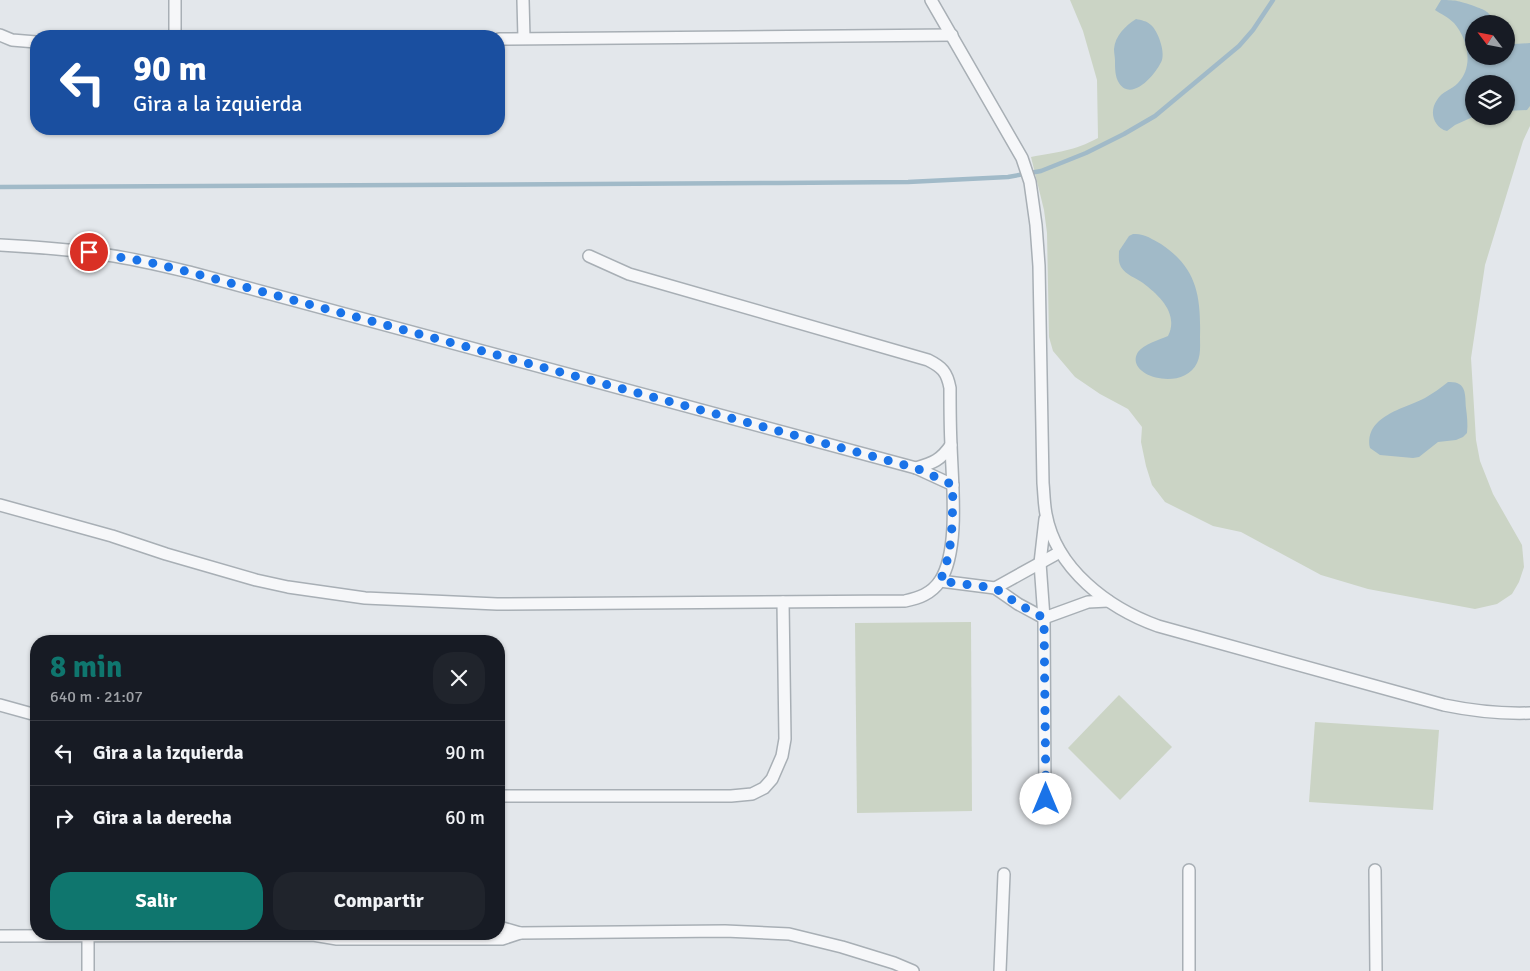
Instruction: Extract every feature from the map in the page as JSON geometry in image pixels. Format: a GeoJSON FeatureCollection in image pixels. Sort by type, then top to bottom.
{"type":"FeatureCollection","features":[{"type":"Feature","properties":{"kind":"street"},"geometry":{"type":"LineString","coordinates":[[175,0],[176,30]]}},
{"type":"Feature","properties":{"kind":"street"},"geometry":{"type":"LineString","coordinates":[[523,0],[524,38]]}},
{"type":"Feature","properties":{"kind":"street"},"geometry":{"type":"LineString","coordinates":[[931,0],[1022,158],[1030,182],[1039,266],[1043,483],[1046,514],[1060,552],[1079,576],[1108,601],[1128,614],[1158,626],[1444,705],[1491,713],[1530,713]]}},
{"type":"Feature","properties":{"kind":"street"},"geometry":{"type":"LineString","coordinates":[[0,35],[12,40],[30,42]]}},
{"type":"Feature","properties":{"kind":"street"},"geometry":{"type":"LineString","coordinates":[[505,39],[952,36]]}},
{"type":"Feature","properties":{"kind":"street"},"geometry":{"type":"LineString","coordinates":[[0,245],[52,248],[107,255],[166,266],[916,468],[953,485]]}},
{"type":"Feature","properties":{"kind":"street"},"geometry":{"type":"LineString","coordinates":[[0,505],[112,536],[256,580],[288,588],[357,597],[404,601],[497,604],[905,601],[920,598],[932,591],[940,581],[949,557],[953,485],[950,388],[946,372],[938,364],[629,274],[589,256]]}},
{"type":"Feature","properties":{"kind":"street"},"geometry":{"type":"LineString","coordinates":[[916,468],[944,456],[951,445]]}},
{"type":"Feature","properties":{"kind":"street"},"geometry":{"type":"LineString","coordinates":[[1046,514],[1040,563],[1044,618],[1046,799]]}},
{"type":"Feature","properties":{"kind":"street"},"geometry":{"type":"LineString","coordinates":[[995,588],[1060,552]]}},
{"type":"Feature","properties":{"kind":"street"},"geometry":{"type":"LineString","coordinates":[[940,581],[995,588],[1018,604],[1044,618],[1088,602],[1108,601]]}},
{"type":"Feature","properties":{"kind":"street"},"geometry":{"type":"LineString","coordinates":[[505,796],[730,796],[752,794],[764,788],[779,767],[785,738],[782,602]]}},
{"type":"Feature","properties":{"kind":"street"},"geometry":{"type":"LineString","coordinates":[[0,704],[30,713]]}},
{"type":"Feature","properties":{"kind":"street"},"geometry":{"type":"LineString","coordinates":[[1189,870],[1189,971]]}},
{"type":"Feature","properties":{"kind":"street"},"geometry":{"type":"LineString","coordinates":[[1375,870],[1376,971]]}},
{"type":"Feature","properties":{"kind":"street"},"geometry":{"type":"LineString","coordinates":[[1000,971],[1004,874]]}},
{"type":"Feature","properties":{"kind":"street"},"geometry":{"type":"LineString","coordinates":[[505,929],[520,933],[726,930],[781,934],[842,946],[913,971]]}},
{"type":"Feature","properties":{"kind":"street"},"geometry":{"type":"LineString","coordinates":[[505,938],[520,933]]}},
{"type":"Feature","properties":{"kind":"street"},"geometry":{"type":"LineString","coordinates":[[0,936],[30,936]]}},
{"type":"Feature","properties":{"kind":"street"},"geometry":{"type":"LineString","coordinates":[[88,940],[88,971]]}},
{"type":"Feature","properties":{"kind":"green space"},"geometry":{"type":"Polygon","coordinates":[[[1070,0],[1530,0],[1530,126],[1523,141],[1485,265],[1471,358],[1476,440],[1480,461],[1493,494],[1522,545],[1524,567],[1519,582],[1512,594],[1497,604],[1475,609],[1368,589],[1321,575],[1241,532],[1213,526],[1165,502],[1152,485],[1146,466],[1141,442],[1142,427],[1128,409],[1100,394],[1075,377],[1053,351],[1049,337],[1047,233],[1044,210],[1031,157],[1073,148],[1098,138],[1097,80],[1083,31],[1070,0]]]}},
{"type":"Feature","properties":{"kind":"green space"},"geometry":{"type":"Polygon","coordinates":[[[971,622],[972,811],[857,813],[855,623],[971,622]]]}},
{"type":"Feature","properties":{"kind":"green space"},"geometry":{"type":"Polygon","coordinates":[[[1119,695],[1172,747],[1120,800],[1068,748],[1119,695]]]}},
{"type":"Feature","properties":{"kind":"green space"},"geometry":{"type":"Polygon","coordinates":[[[1315,722],[1439,730],[1433,810],[1309,802],[1315,722]]]}},
{"type":"Feature","properties":{"kind":"water"},"geometry":{"type":"Polygon","coordinates":[[[1441,0],[1455,1],[1484,10],[1490,15],[1465,15],[1465,42],[1454,23],[1435,10],[1441,0]]]}},
{"type":"Feature","properties":{"kind":"water"},"geometry":{"type":"Polygon","coordinates":[[[1136,19],[1148,23],[1154,28],[1160,41],[1163,56],[1159,66],[1150,78],[1144,84],[1130,90],[1124,88],[1118,81],[1114,49],[1116,40],[1121,32],[1136,19]]]}},
{"type":"Feature","properties":{"kind":"water"},"geometry":{"type":"Polygon","coordinates":[[[1530,43],[1530,106],[1527,110],[1515,111],[1515,75],[1465,75],[1465,120],[1447,131],[1442,129],[1434,118],[1433,109],[1435,104],[1439,97],[1456,85],[1466,65],[1515,65],[1515,44],[1530,43]]]}},
{"type":"Feature","properties":{"kind":"water"},"geometry":{"type":"Polygon","coordinates":[[[1141,234],[1148,237],[1173,253],[1189,273],[1198,296],[1200,353],[1197,363],[1190,372],[1180,377],[1168,379],[1146,374],[1139,368],[1136,361],[1138,352],[1141,349],[1168,336],[1171,320],[1166,306],[1156,294],[1123,270],[1120,265],[1119,251],[1129,236],[1141,234]]]}},
{"type":"Feature","properties":{"kind":"water"},"geometry":{"type":"Polygon","coordinates":[[[1448,382],[1459,384],[1464,389],[1467,433],[1463,437],[1456,440],[1438,442],[1419,457],[1413,458],[1380,455],[1370,448],[1370,437],[1373,428],[1379,421],[1397,410],[1425,398],[1448,382]]]}},
{"type":"Feature","properties":{"kind":"waterway"},"geometry":{"type":"LineString","coordinates":[[0,187],[908,182],[1008,177],[1041,171],[1086,153],[1155,116],[1239,46],[1253,30],[1273,0]]}},
{"type":"Feature","properties":{"kind":"route"},"geometry":{"type":"LineString","coordinates":[[89,252],[148,262],[193,273],[916,468],[953,485],[951,545],[946,569],[940,581],[995,588],[1018,604],[1044,618],[1046,799]]}}]}
